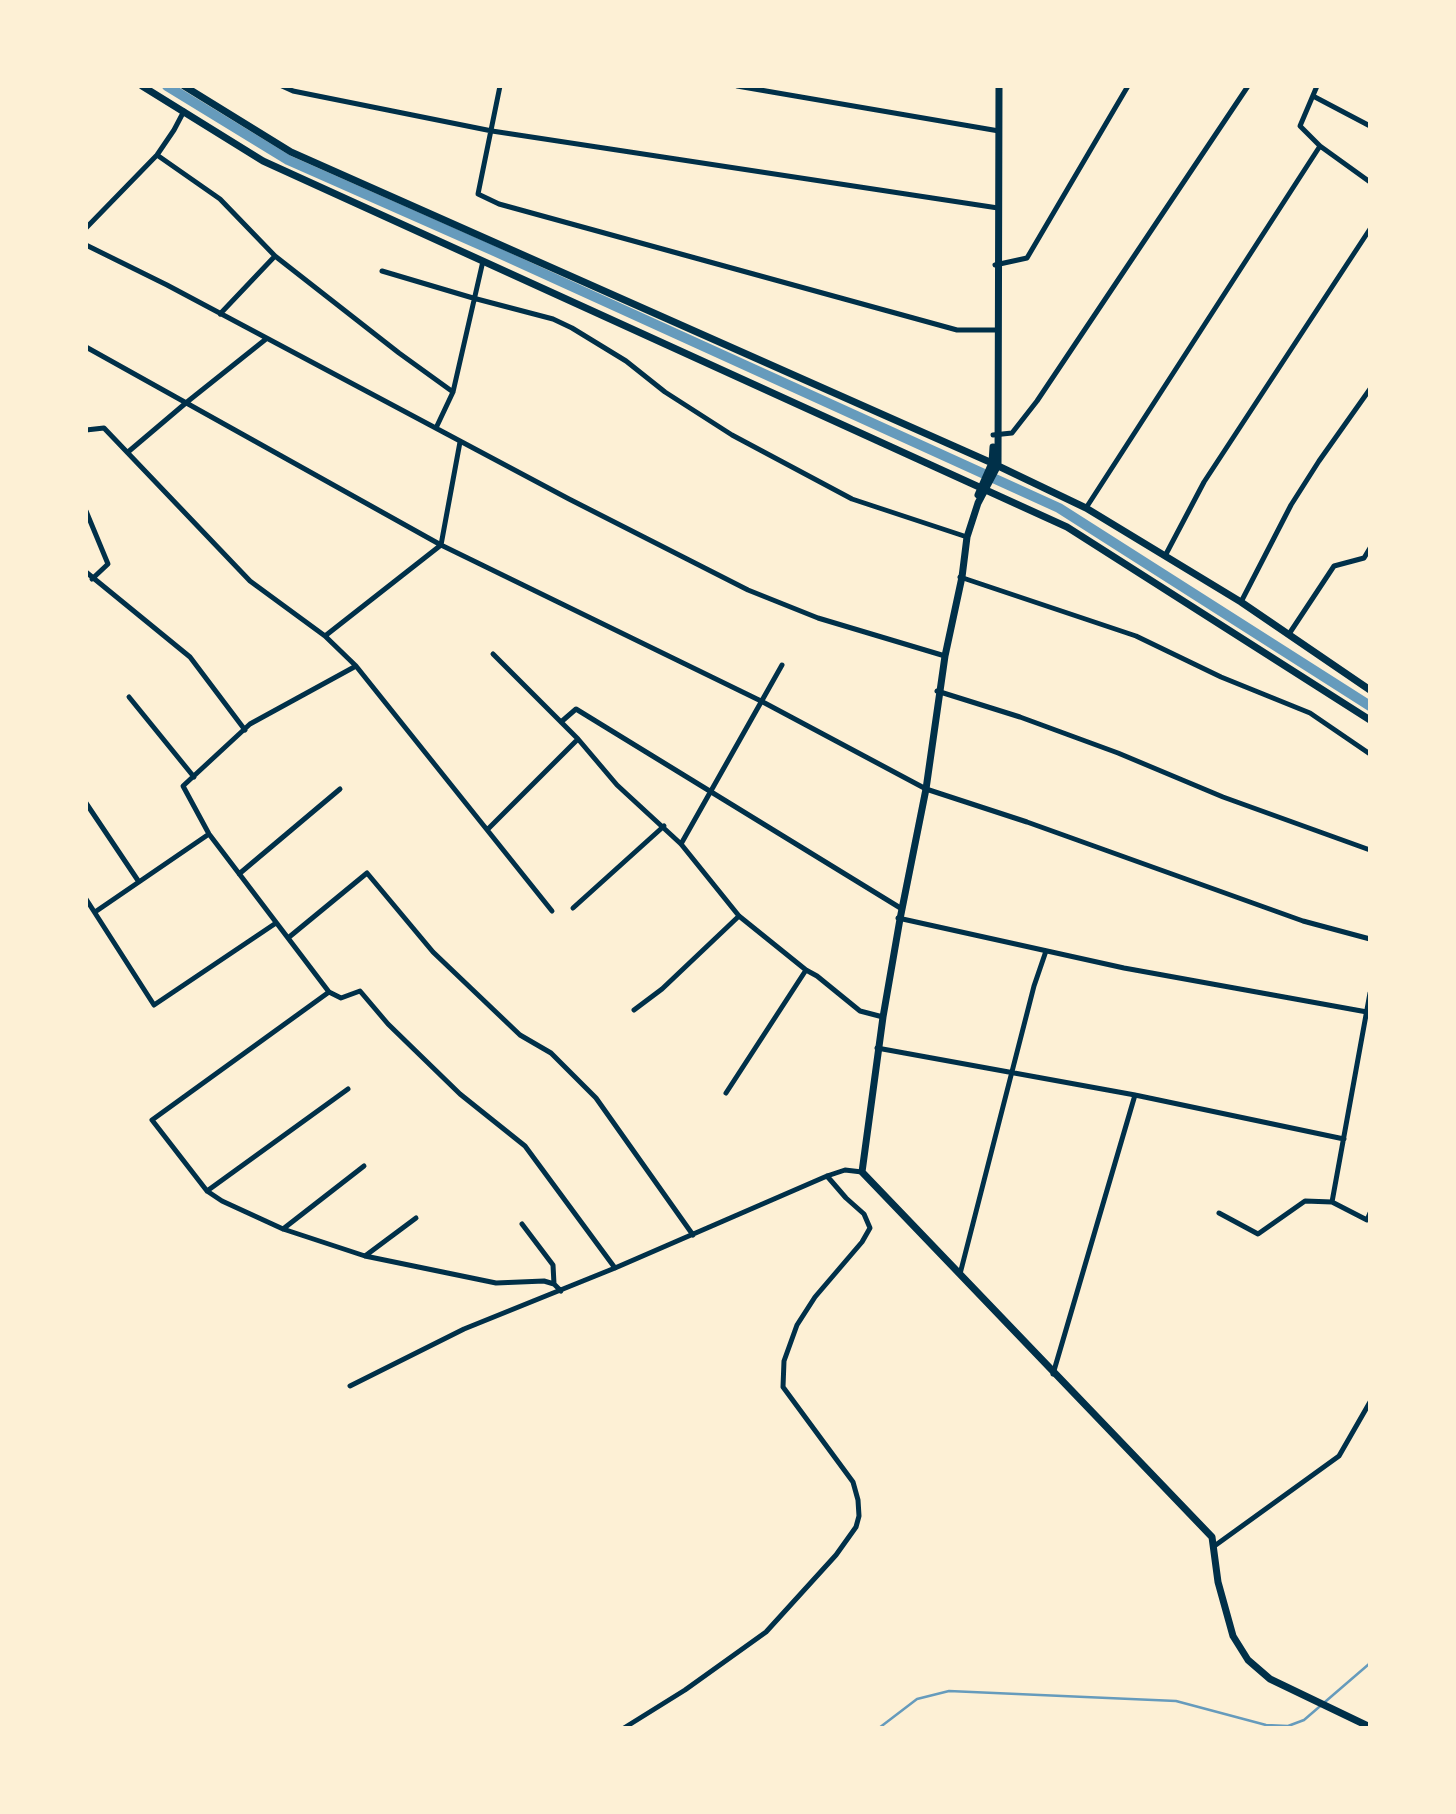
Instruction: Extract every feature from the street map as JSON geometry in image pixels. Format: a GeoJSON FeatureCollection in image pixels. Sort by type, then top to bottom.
{"type":"FeatureCollection","features":[{"type":"Feature","properties":{"kind":"main road"},"geometry":{"type":"LineString","coordinates":[[142,86],[263,161],[1067,527],[1370,720]]}},
{"type":"Feature","properties":{"kind":"main road"},"geometry":{"type":"LineString","coordinates":[[184,86],[291,152],[995,464],[1086,508],[1241,602],[1370,690]]}},
{"type":"Feature","properties":{"kind":"main road"},"geometry":{"type":"LineString","coordinates":[[998,86],[995,464],[974,501],[966,536],[944,655],[925,788],[882,1017],[861,1172],[1210,1539],[1230,1639],[1246,1662],[1269,1681],[1369,1728]]}},
{"type":"Feature","properties":{"kind":"street"},"geometry":{"type":"LineString","coordinates":[[282,86],[293,91],[492,131],[998,208]]}},
{"type":"Feature","properties":{"kind":"street"},"geometry":{"type":"LineString","coordinates":[[500,86],[478,194],[499,204],[957,330],[997,330]]}},
{"type":"Feature","properties":{"kind":"street"},"geometry":{"type":"LineString","coordinates":[[737,86],[998,131]]}},
{"type":"Feature","properties":{"kind":"street"},"geometry":{"type":"LineString","coordinates":[[996,265],[1027,258],[1128,86]]}},
{"type":"Feature","properties":{"kind":"street"},"geometry":{"type":"LineString","coordinates":[[995,435],[1012,433],[1037,401],[1248,86]]}},
{"type":"Feature","properties":{"kind":"street"},"geometry":{"type":"LineString","coordinates":[[1317,86],[1300,126],[1320,146],[1370,182]]}},
{"type":"Feature","properties":{"kind":"street"},"geometry":{"type":"LineString","coordinates":[[1313,96],[1370,127]]}},
{"type":"Feature","properties":{"kind":"street"},"geometry":{"type":"LineString","coordinates":[[86,229],[156,155],[174,131],[184,111]]}},
{"type":"Feature","properties":{"kind":"street"},"geometry":{"type":"LineString","coordinates":[[1086,508],[1320,146]]}},
{"type":"Feature","properties":{"kind":"street"},"geometry":{"type":"LineString","coordinates":[[156,155],[220,199],[275,256],[453,392]]}},
{"type":"Feature","properties":{"kind":"street"},"geometry":{"type":"LineString","coordinates":[[1165,556],[1204,482],[1370,229]]}},
{"type":"Feature","properties":{"kind":"street"},"geometry":{"type":"LineString","coordinates":[[86,244],[460,442],[748,590],[818,618],[944,655]]}},
{"type":"Feature","properties":{"kind":"street"},"geometry":{"type":"LineString","coordinates":[[220,314],[275,256]]}},
{"type":"Feature","properties":{"kind":"street"},"geometry":{"type":"LineString","coordinates":[[436,428],[453,392],[483,261]]}},
{"type":"Feature","properties":{"kind":"street"},"geometry":{"type":"LineString","coordinates":[[382,271],[473,299],[553,319],[572,327],[626,360],[666,392],[732,435],[852,499],[966,536]]}},
{"type":"Feature","properties":{"kind":"street"},"geometry":{"type":"LineString","coordinates":[[128,452],[267,340]]}},
{"type":"Feature","properties":{"kind":"street"},"geometry":{"type":"LineString","coordinates":[[86,347],[441,545],[761,701],[925,788],[1303,921],[1370,939]]}},
{"type":"Feature","properties":{"kind":"street"},"geometry":{"type":"LineString","coordinates":[[1241,602],[1291,505],[1370,389]]}},
{"type":"Feature","properties":{"kind":"street"},"geometry":{"type":"LineString","coordinates":[[86,430],[104,428],[250,581],[325,636],[356,666],[552,911]]}},
{"type":"Feature","properties":{"kind":"street"},"geometry":{"type":"LineString","coordinates":[[325,636],[441,545],[460,442]]}},
{"type":"Feature","properties":{"kind":"street"},"geometry":{"type":"LineString","coordinates":[[86,511],[108,564],[92,579]]}},
{"type":"Feature","properties":{"kind":"street"},"geometry":{"type":"LineString","coordinates":[[1289,634],[1335,566],[1364,558],[1370,548]]}},
{"type":"Feature","properties":{"kind":"street"},"geometry":{"type":"LineString","coordinates":[[86,572],[190,657],[245,730]]}},
{"type":"Feature","properties":{"kind":"street"},"geometry":{"type":"LineString","coordinates":[[960,577],[1136,636],[1221,677],[1310,713],[1370,754]]}},
{"type":"Feature","properties":{"kind":"street"},"geometry":{"type":"LineString","coordinates":[[493,654],[578,739],[617,785],[681,844],[739,916],[860,1011],[882,1017]]}},
{"type":"Feature","properties":{"kind":"street"},"geometry":{"type":"LineString","coordinates":[[681,844],[782,665]]}},
{"type":"Feature","properties":{"kind":"street"},"geometry":{"type":"LineString","coordinates":[[356,666],[250,724],[183,786],[209,834],[329,992],[341,998],[360,991],[388,1024],[460,1094],[524,1146],[615,1268]]}},
{"type":"Feature","properties":{"kind":"street"},"geometry":{"type":"LineString","coordinates":[[939,692],[1020,717],[1118,753],[1223,797],[1370,850]]}},
{"type":"Feature","properties":{"kind":"street"},"geometry":{"type":"LineString","coordinates":[[129,698],[194,776]]}},
{"type":"Feature","properties":{"kind":"street"},"geometry":{"type":"LineString","coordinates":[[561,723],[576,709],[901,908]]}},
{"type":"Feature","properties":{"kind":"street"},"geometry":{"type":"LineString","coordinates":[[488,829],[578,739]]}},
{"type":"Feature","properties":{"kind":"street"},"geometry":{"type":"LineString","coordinates":[[239,874],[340,789]]}},
{"type":"Feature","properties":{"kind":"street"},"geometry":{"type":"LineString","coordinates":[[86,803],[139,882]]}},
{"type":"Feature","properties":{"kind":"street"},"geometry":{"type":"LineString","coordinates":[[573,908],[664,826]]}},
{"type":"Feature","properties":{"kind":"street"},"geometry":{"type":"LineString","coordinates":[[94,912],[209,834]]}},
{"type":"Feature","properties":{"kind":"street"},"geometry":{"type":"LineString","coordinates":[[288,938],[367,873],[433,952],[520,1035],[551,1053],[596,1098],[693,1236]]}},
{"type":"Feature","properties":{"kind":"street"},"geometry":{"type":"LineString","coordinates":[[86,899],[155,1005],[276,923]]}},
{"type":"Feature","properties":{"kind":"street"},"geometry":{"type":"LineString","coordinates":[[635,1010],[662,989],[739,916]]}},
{"type":"Feature","properties":{"kind":"street"},"geometry":{"type":"LineString","coordinates":[[899,918],[1124,968],[1367,1012]]}},
{"type":"Feature","properties":{"kind":"street"},"geometry":{"type":"LineString","coordinates":[[959,1275],[1034,986],[1046,951]]}},
{"type":"Feature","properties":{"kind":"street"},"geometry":{"type":"LineString","coordinates":[[726,1093],[806,970]]}},
{"type":"Feature","properties":{"kind":"street"},"geometry":{"type":"LineString","coordinates":[[329,992],[152,1120],[207,1191],[222,1201],[283,1229],[365,1256],[496,1283],[544,1281],[554,1284],[561,1291]]}},
{"type":"Feature","properties":{"kind":"street"},"geometry":{"type":"LineString","coordinates":[[1332,1202],[1370,993]]}},
{"type":"Feature","properties":{"kind":"street"},"geometry":{"type":"LineString","coordinates":[[878,1048],[1135,1095],[1344,1139]]}},
{"type":"Feature","properties":{"kind":"street"},"geometry":{"type":"LineString","coordinates":[[207,1191],[348,1090]]}},
{"type":"Feature","properties":{"kind":"street"},"geometry":{"type":"LineString","coordinates":[[1053,1374],[1135,1095]]}},
{"type":"Feature","properties":{"kind":"street"},"geometry":{"type":"LineString","coordinates":[[283,1229],[364,1166]]}},
{"type":"Feature","properties":{"kind":"street"},"geometry":{"type":"LineString","coordinates":[[350,1386],[464,1329],[693,1236],[827,1176],[845,1170],[861,1172]]}},
{"type":"Feature","properties":{"kind":"street"},"geometry":{"type":"LineString","coordinates":[[624,1728],[685,1690],[766,1632],[836,1555],[856,1527],[859,1516],[858,1500],[853,1482],[783,1387],[784,1361],[797,1325],[815,1297],[862,1242],[870,1228],[864,1214],[827,1176]]}},
{"type":"Feature","properties":{"kind":"street"},"geometry":{"type":"LineString","coordinates":[[1219,1213],[1258,1234],[1305,1201],[1332,1202],[1367,1220],[1370,1213]]}},
{"type":"Feature","properties":{"kind":"street"},"geometry":{"type":"LineString","coordinates":[[365,1256],[416,1218]]}},
{"type":"Feature","properties":{"kind":"street"},"geometry":{"type":"LineString","coordinates":[[522,1224],[553,1265],[554,1284]]}},
{"type":"Feature","properties":{"kind":"street"},"geometry":{"type":"LineString","coordinates":[[1212,1548],[1339,1456],[1370,1402]]}},
{"type":"Feature","properties":{"kind":"waterway"},"geometry":{"type":"LineString","coordinates":[[167,86],[288,160],[1059,508],[1370,706]]}},
{"type":"Feature","properties":{"kind":"waterway"},"geometry":{"type":"LineString","coordinates":[[879,1728],[917,1699],[949,1691],[1176,1701],[1266,1725],[1288,1726],[1304,1720],[1369,1664],[1370,1657]]}}]}
